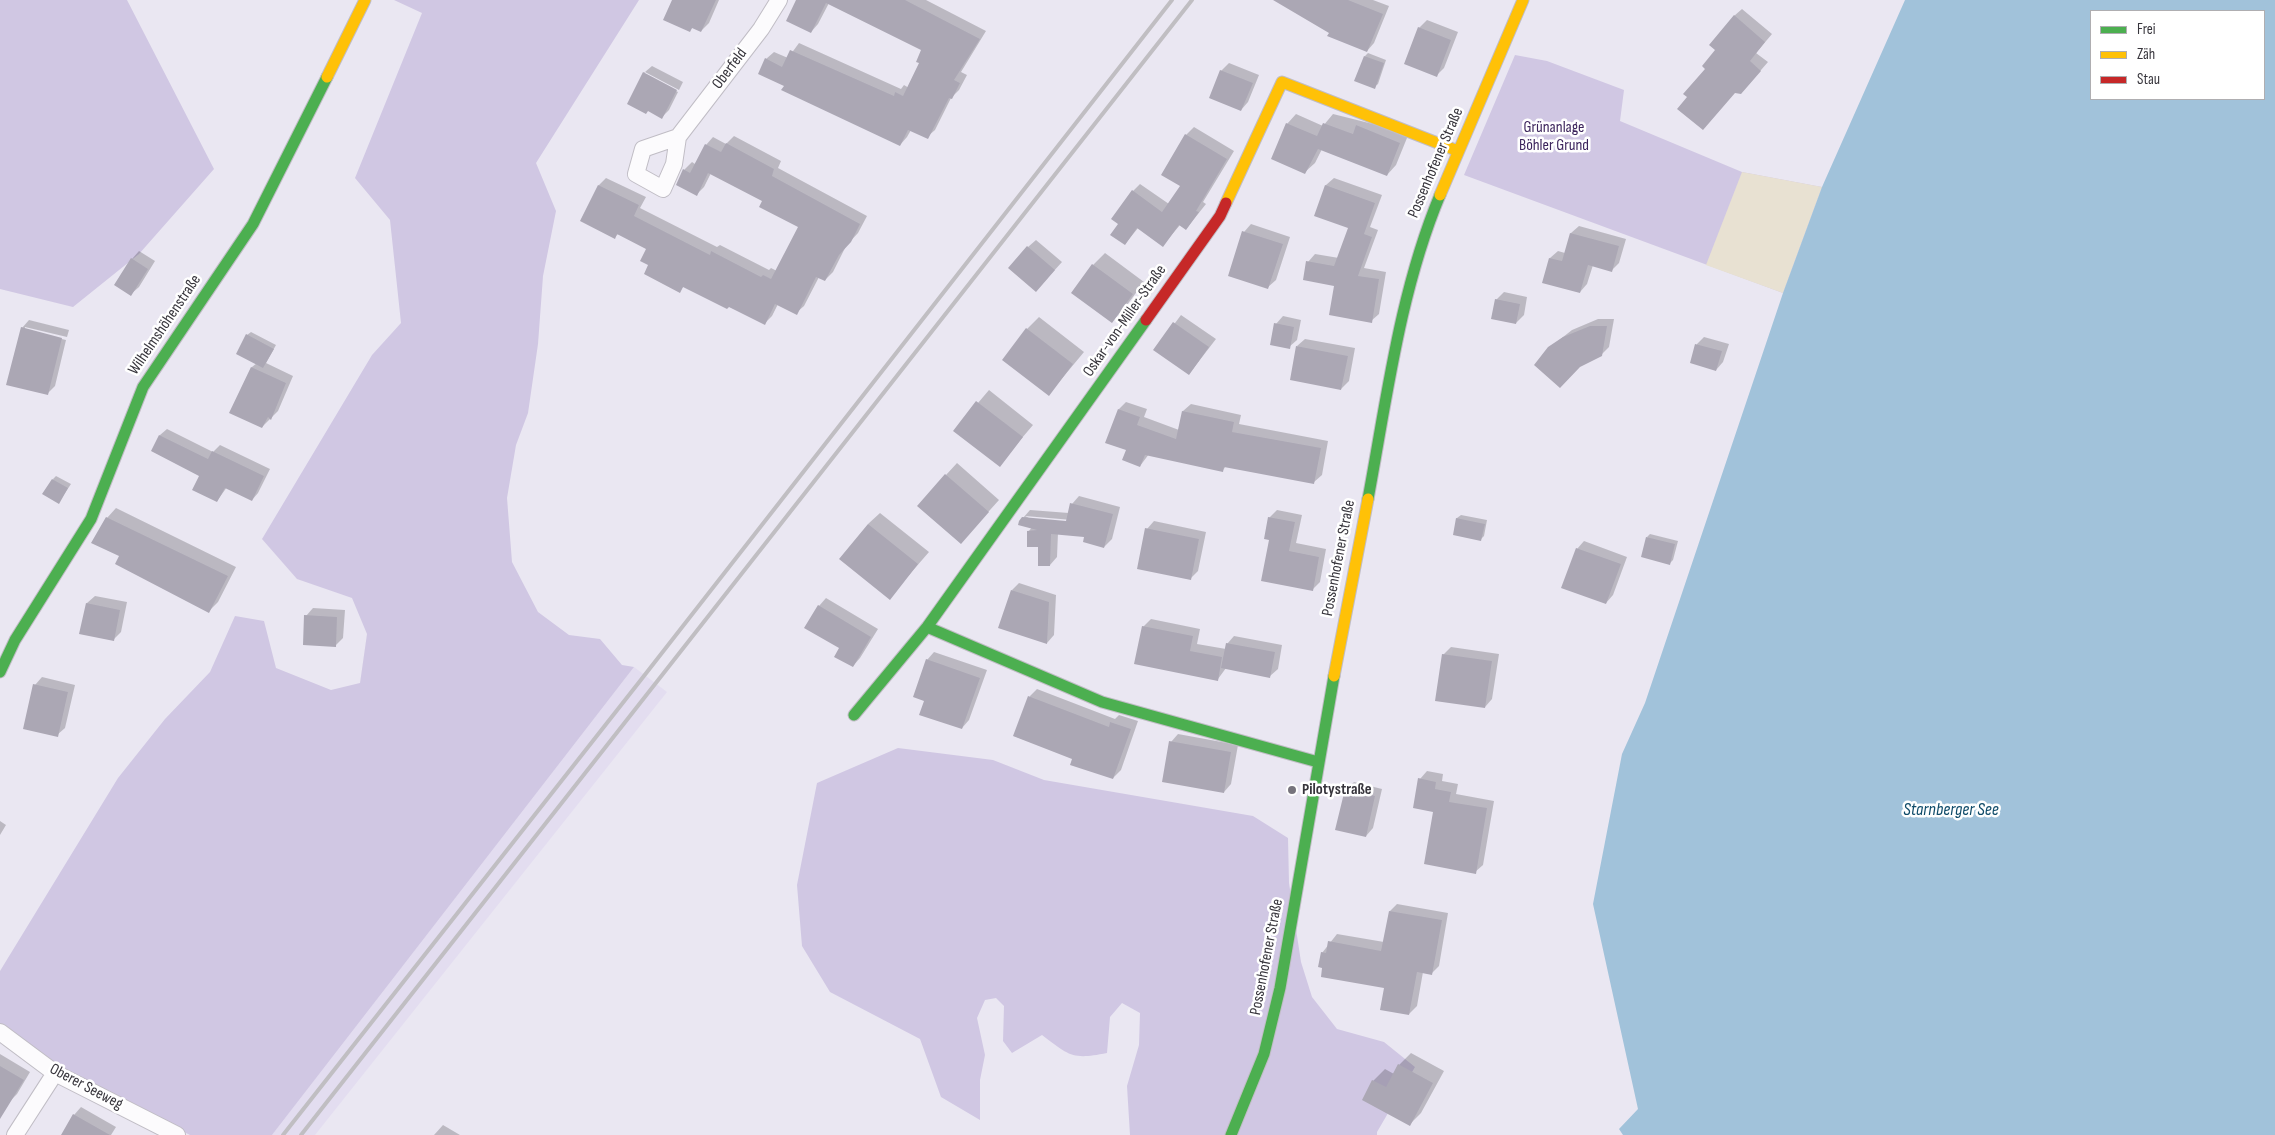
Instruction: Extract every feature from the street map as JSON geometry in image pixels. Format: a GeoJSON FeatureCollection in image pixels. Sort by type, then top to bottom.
{"type":"FeatureCollection","features":[{"type":"Feature","properties":{"kind":"street","name":"Wilhelmshöhenstraße"},"geometry":{"type":"LineString","coordinates":[[0,672],[15,640],[91,518],[143,387],[253,224],[365,0]]}},
{"type":"Feature","properties":{"kind":"street","name":"Oberfeld"},"geometry":{"type":"LineString","coordinates":[[678,137],[761,29],[779,0]]}},
{"type":"Feature","properties":{"kind":"street","name":"Possenhofener Straße"},"geometry":{"type":"LineString","coordinates":[[1231,1135],[1264,1054],[1280,988],[1318,762],[1403,310],[1426,229],[1523,0]]}},
{"type":"Feature","properties":{"kind":"street","name":"Oskar-von-Miller-Straße"},"geometry":{"type":"LineString","coordinates":[[854,714],[927,626],[1220,216],[1282,82],[1458,151]]}},
{"type":"Feature","properties":{"kind":"street"},"geometry":{"type":"LineString","coordinates":[[927,626],[1102,702],[1318,762]]}},
{"type":"Feature","properties":{"kind":"street","name":"Oberer Seeweg"},"geometry":{"type":"LineString","coordinates":[[0,1032],[55,1073],[177,1135]]}},
{"type":"Feature","properties":{"kind":"street"},"geometry":{"type":"LineString","coordinates":[[15,1135],[55,1073]]}},
{"type":"Feature","properties":{"kind":"shaded area"},"geometry":{"type":"Polygon","coordinates":[[[634,667],[667,692],[315,1135],[272,1135],[634,667]]]}},
{"type":"Feature","properties":{"kind":"green space"},"geometry":{"type":"Polygon","coordinates":[[[0,0],[127,0],[214,169],[139,254],[73,307],[0,289],[0,0]]]}},
{"type":"Feature","properties":{"kind":"green space"},"geometry":{"type":"Polygon","coordinates":[[[394,0],[639,0],[536,163],[556,211],[543,276],[538,344],[528,413],[516,445],[507,498],[512,562],[538,612],[569,635],[600,639],[622,665],[634,667],[272,1135],[190,1135],[60,1068],[0,1024],[0,971],[118,778],[165,719],[210,672],[235,616],[264,621],[276,668],[331,690],[360,683],[367,634],[352,598],[297,579],[262,539],[372,355],[401,323],[390,220],[355,178],[422,13],[394,0]]]}},
{"type":"Feature","properties":{"kind":"green space","name":"Grünanlage Böhler Grund"},"geometry":{"type":"Polygon","coordinates":[[[1515,55],[1547,61],[1624,90],[1620,121],[1742,172],[1822,187],[1783,293],[1464,175],[1515,55]]]}},
{"type":"Feature","properties":{"kind":"green space"},"geometry":{"type":"Polygon","coordinates":[[[898,748],[993,760],[1044,780],[1253,816],[1288,838],[1289,883],[1301,962],[1312,997],[1337,1029],[1384,1042],[1415,1067],[1377,1135],[1130,1135],[1127,1086],[1139,1045],[1140,1013],[1122,1003],[1110,1017],[1107,1053],[1078,1056],[1059,1048],[1042,1035],[1012,1053],[1003,1041],[1004,1006],[996,998],[985,1000],[977,1018],[985,1055],[980,1080],[980,1120],[941,1097],[920,1039],[830,992],[802,946],[797,885],[817,783],[898,748]]]}},
{"type":"Feature","properties":{"kind":"sand"},"geometry":{"type":"Polygon","coordinates":[[[1742,172],[1822,187],[1783,293],[1706,265],[1742,172]]]}},
{"type":"Feature","properties":{"kind":"water","name":"Starnberger See"},"geometry":{"type":"Polygon","coordinates":[[[1905,0],[2275,0],[2275,1135],[1623,1135],[1619,1129],[1638,1109],[1593,904],[1622,754],[1645,703],[1783,293],[1822,187],[1905,0]]]}},
{"type":"Feature","properties":{"kind":"building"},"geometry":{"type":"Polygon","coordinates":[[[672,0],[716,0],[701,32],[692,28],[690,32],[663,20],[672,0]]]}},
{"type":"Feature","properties":{"kind":"building"},"geometry":{"type":"Polygon","coordinates":[[[796,0],[905,0],[980,39],[954,80],[960,83],[952,99],[949,98],[928,139],[908,130],[900,146],[781,90],[784,86],[758,74],[765,58],[782,67],[790,50],[894,96],[895,92],[903,96],[919,63],[916,62],[921,50],[826,3],[811,33],[786,21],[796,0]]]}},
{"type":"Feature","properties":{"kind":"building"},"geometry":{"type":"Polygon","coordinates":[[[1273,0],[1348,0],[1383,14],[1367,52],[1327,36],[1329,33],[1273,0]]]}},
{"type":"Feature","properties":{"kind":"building"},"geometry":{"type":"Polygon","coordinates":[[[1734,15],[1765,42],[1750,61],[1761,71],[1741,94],[1735,93],[1703,130],[1677,109],[1687,97],[1683,94],[1705,69],[1702,66],[1715,50],[1709,45],[1734,15]]]}},
{"type":"Feature","properties":{"kind":"building"},"geometry":{"type":"Polygon","coordinates":[[[1418,27],[1451,40],[1437,77],[1404,64],[1418,27]]]}},
{"type":"Feature","properties":{"kind":"building"},"geometry":{"type":"Polygon","coordinates":[[[1364,56],[1384,63],[1375,89],[1354,81],[1364,56]]]}},
{"type":"Feature","properties":{"kind":"building"},"geometry":{"type":"Polygon","coordinates":[[[1220,70],[1253,83],[1241,111],[1209,98],[1220,70]]]}},
{"type":"Feature","properties":{"kind":"building"},"geometry":{"type":"Polygon","coordinates":[[[643,72],[677,90],[662,119],[648,111],[646,114],[627,104],[643,72]]]}},
{"type":"Feature","properties":{"kind":"building"},"geometry":{"type":"Polygon","coordinates":[[[1286,123],[1317,136],[1323,123],[1353,134],[1356,125],[1400,143],[1387,176],[1318,149],[1305,174],[1271,159],[1286,123]]]}},
{"type":"Feature","properties":{"kind":"building"},"geometry":{"type":"Polygon","coordinates":[[[1185,134],[1227,159],[1196,211],[1199,212],[1186,230],[1179,225],[1163,247],[1137,228],[1125,245],[1110,235],[1118,224],[1111,219],[1132,190],[1162,212],[1180,186],[1161,175],[1185,134]]]}},
{"type":"Feature","properties":{"kind":"building"},"geometry":{"type":"Polygon","coordinates":[[[726,143],[774,169],[772,176],[860,224],[851,242],[839,255],[825,281],[816,277],[797,315],[775,304],[765,325],[683,287],[680,293],[644,274],[648,265],[640,261],[646,249],[617,234],[615,239],[580,221],[598,185],[639,205],[634,216],[710,255],[711,251],[761,277],[763,275],[771,279],[798,227],[759,207],[762,201],[708,173],[697,196],[676,185],[683,169],[690,173],[705,144],[721,152],[726,143]]]}},
{"type":"Feature","properties":{"kind":"building"},"geometry":{"type":"Polygon","coordinates":[[[1325,185],[1375,203],[1364,234],[1372,237],[1358,276],[1379,279],[1372,323],[1329,315],[1334,286],[1303,280],[1306,261],[1334,266],[1348,228],[1314,216],[1325,185]]]}},
{"type":"Feature","properties":{"kind":"building"},"geometry":{"type":"Polygon","coordinates":[[[1242,231],[1283,244],[1268,289],[1228,276],[1242,231]]]}},
{"type":"Feature","properties":{"kind":"building"},"geometry":{"type":"Polygon","coordinates":[[[1570,233],[1619,246],[1612,272],[1588,265],[1580,293],[1542,283],[1549,258],[1562,261],[1570,233]]]}},
{"type":"Feature","properties":{"kind":"building"},"geometry":{"type":"Polygon","coordinates":[[[1027,246],[1055,270],[1036,292],[1008,268],[1027,246]]]}},
{"type":"Feature","properties":{"kind":"building"},"geometry":{"type":"Polygon","coordinates":[[[131,258],[148,269],[131,296],[114,285],[131,258]]]}},
{"type":"Feature","properties":{"kind":"building"},"geometry":{"type":"Polygon","coordinates":[[[1092,264],[1133,294],[1112,323],[1071,293],[1092,264]]]}},
{"type":"Feature","properties":{"kind":"building"},"geometry":{"type":"Polygon","coordinates":[[[1495,299],[1520,304],[1516,324],[1491,319],[1495,299]]]}},
{"type":"Feature","properties":{"kind":"building"},"geometry":{"type":"Polygon","coordinates":[[[1173,322],[1209,347],[1189,375],[1153,350],[1173,322]]]}},
{"type":"Feature","properties":{"kind":"building"},"geometry":{"type":"Polygon","coordinates":[[[1274,323],[1294,327],[1290,349],[1270,345],[1274,323]]]}},
{"type":"Feature","properties":{"kind":"building"},"geometry":{"type":"Polygon","coordinates":[[[1590,326],[1607,326],[1602,356],[1580,367],[1560,388],[1534,365],[1548,347],[1563,337],[1590,326]]]}},
{"type":"Feature","properties":{"kind":"building"},"geometry":{"type":"Polygon","coordinates":[[[21,327],[62,338],[48,395],[6,385],[21,327]]]}},
{"type":"Feature","properties":{"kind":"building"},"geometry":{"type":"Polygon","coordinates":[[[1026,328],[1073,364],[1049,396],[1002,360],[1026,328]]]}},
{"type":"Feature","properties":{"kind":"building"},"geometry":{"type":"Polygon","coordinates":[[[246,334],[274,349],[263,368],[236,354],[246,334]]]}},
{"type":"Feature","properties":{"kind":"building"},"geometry":{"type":"Polygon","coordinates":[[[1695,344],[1722,351],[1716,371],[1690,363],[1695,344]]]}},
{"type":"Feature","properties":{"kind":"building"},"geometry":{"type":"Polygon","coordinates":[[[1296,346],[1348,356],[1341,390],[1290,380],[1296,346]]]}},
{"type":"Feature","properties":{"kind":"building"},"geometry":{"type":"Polygon","coordinates":[[[251,367],[286,383],[271,420],[268,417],[262,428],[229,413],[251,367]]]}},
{"type":"Feature","properties":{"kind":"building"},"geometry":{"type":"Polygon","coordinates":[[[976,401],[1023,437],[1000,467],[953,431],[976,401]]]}},
{"type":"Feature","properties":{"kind":"building"},"geometry":{"type":"Polygon","coordinates":[[[1118,409],[1140,417],[1137,425],[1176,439],[1182,411],[1234,422],[1232,432],[1321,448],[1314,484],[1224,467],[1223,472],[1145,455],[1140,467],[1122,460],[1126,450],[1105,443],[1118,409]]]}},
{"type":"Feature","properties":{"kind":"building"},"geometry":{"type":"Polygon","coordinates":[[[159,435],[208,459],[212,451],[264,476],[252,501],[225,488],[217,502],[192,490],[199,476],[151,451],[159,435]]]}},
{"type":"Feature","properties":{"kind":"building"},"geometry":{"type":"Polygon","coordinates":[[[945,474],[989,512],[961,544],[917,506],[945,474]]]}},
{"type":"Feature","properties":{"kind":"building"},"geometry":{"type":"Polygon","coordinates":[[[52,479],[68,488],[59,504],[42,494],[52,479]]]}},
{"type":"Feature","properties":{"kind":"building"},"geometry":{"type":"Polygon","coordinates":[[[1070,503],[1113,514],[1104,548],[1083,542],[1084,537],[1051,534],[1050,566],[1038,566],[1038,547],[1027,547],[1027,531],[1037,530],[1018,525],[1019,521],[1022,517],[1066,521],[1070,503]]]}},
{"type":"Feature","properties":{"kind":"building"},"geometry":{"type":"Polygon","coordinates":[[[106,517],[228,576],[209,613],[115,564],[119,556],[91,543],[106,517]]]}},
{"type":"Feature","properties":{"kind":"building"},"geometry":{"type":"Polygon","coordinates":[[[1268,517],[1295,522],[1289,551],[1319,557],[1313,591],[1261,581],[1269,540],[1264,539],[1268,517]]]}},
{"type":"Feature","properties":{"kind":"building"},"geometry":{"type":"Polygon","coordinates":[[[1456,518],[1485,524],[1481,541],[1453,535],[1456,518]]]}},
{"type":"Feature","properties":{"kind":"building"},"geometry":{"type":"Polygon","coordinates":[[[868,524],[918,564],[890,600],[839,559],[868,524]]]}},
{"type":"Feature","properties":{"kind":"building"},"geometry":{"type":"Polygon","coordinates":[[[1145,528],[1199,539],[1191,580],[1137,569],[1145,528]]]}},
{"type":"Feature","properties":{"kind":"building"},"geometry":{"type":"Polygon","coordinates":[[[1646,537],[1675,544],[1670,565],[1641,557],[1646,537]]]}},
{"type":"Feature","properties":{"kind":"building"},"geometry":{"type":"Polygon","coordinates":[[[1576,548],[1621,564],[1606,604],[1561,588],[1576,548]]]}},
{"type":"Feature","properties":{"kind":"building"},"geometry":{"type":"Polygon","coordinates":[[[1011,590],[1049,602],[1047,644],[998,628],[1011,590]]]}},
{"type":"Feature","properties":{"kind":"building"},"geometry":{"type":"Polygon","coordinates":[[[86,603],[120,610],[114,641],[79,634],[86,603]]]}},
{"type":"Feature","properties":{"kind":"building"},"geometry":{"type":"Polygon","coordinates":[[[818,605],[871,637],[853,667],[834,657],[839,648],[804,628],[818,605]]]}},
{"type":"Feature","properties":{"kind":"building"},"geometry":{"type":"Polygon","coordinates":[[[304,615],[337,617],[336,647],[303,645],[304,615]]]}},
{"type":"Feature","properties":{"kind":"building"},"geometry":{"type":"Polygon","coordinates":[[[1142,626],[1193,636],[1190,651],[1222,657],[1218,681],[1134,664],[1142,626]]]}},
{"type":"Feature","properties":{"kind":"building"},"geometry":{"type":"Polygon","coordinates":[[[1226,643],[1275,652],[1270,678],[1221,668],[1226,643]]]}},
{"type":"Feature","properties":{"kind":"building"},"geometry":{"type":"Polygon","coordinates":[[[1442,654],[1492,661],[1485,708],[1435,701],[1442,654]]]}},
{"type":"Feature","properties":{"kind":"building"},"geometry":{"type":"Polygon","coordinates":[[[926,659],[980,678],[962,729],[919,715],[924,701],[913,697],[926,659]]]}},
{"type":"Feature","properties":{"kind":"building"},"geometry":{"type":"Polygon","coordinates":[[[33,684],[68,692],[58,737],[23,729],[33,684]]]}},
{"type":"Feature","properties":{"kind":"building"},"geometry":{"type":"Polygon","coordinates":[[[1028,696],[1109,727],[1110,722],[1131,729],[1113,779],[1070,765],[1072,759],[1013,736],[1028,696]]]}},
{"type":"Feature","properties":{"kind":"building"},"geometry":{"type":"Polygon","coordinates":[[[1169,741],[1231,752],[1224,793],[1162,782],[1169,741]]]}},
{"type":"Feature","properties":{"kind":"building"},"geometry":{"type":"Polygon","coordinates":[[[1418,778],[1436,782],[1435,789],[1451,792],[1449,802],[1487,808],[1476,874],[1424,864],[1433,812],[1413,808],[1418,778]]]}},
{"type":"Feature","properties":{"kind":"building"},"geometry":{"type":"Polygon","coordinates":[[[1345,789],[1375,796],[1366,837],[1335,830],[1345,789]]]}},
{"type":"Feature","properties":{"kind":"building"},"geometry":{"type":"Polygon","coordinates":[[[1389,911],[1442,920],[1432,975],[1417,972],[1409,1015],[1380,1010],[1384,988],[1321,977],[1322,968],[1318,967],[1321,952],[1326,953],[1328,941],[1381,951],[1389,911]]]}},
{"type":"Feature","properties":{"kind":"building"},"geometry":{"type":"Polygon","coordinates":[[[1398,1064],[1433,1083],[1410,1126],[1362,1100],[1372,1080],[1386,1087],[1398,1064]]]}},
{"type":"Feature","properties":{"kind":"building"},"geometry":{"type":"Polygon","coordinates":[[[0,1066],[24,1080],[0,1119],[0,1066]]]}},
{"type":"Feature","properties":{"kind":"building"},"geometry":{"type":"Polygon","coordinates":[[[73,1114],[110,1135],[61,1135],[73,1114]]]}},
{"type":"Feature","properties":{"kind":"railway"},"geometry":{"type":"LineString","coordinates":[[283,1135],[1172,0]]}},
{"type":"Feature","properties":{"kind":"railway"},"geometry":{"type":"LineString","coordinates":[[301,1135],[1192,0]]}},
{"type":"Feature","properties":{"kind":"traffic: fast"},"geometry":{"type":"LineString","coordinates":[[0,672],[15,640],[91,519],[143,387],[253,224],[327,77]]}},
{"type":"Feature","properties":{"kind":"traffic: fast"},"geometry":{"type":"LineString","coordinates":[[1368,499],[1405,306],[1426,231],[1440,195]]}},
{"type":"Feature","properties":{"kind":"traffic: fast"},"geometry":{"type":"LineString","coordinates":[[854,715],[927,627],[1146,320]]}},
{"type":"Feature","properties":{"kind":"traffic: fast"},"geometry":{"type":"LineString","coordinates":[[927,627],[1102,702],[1318,762]]}},
{"type":"Feature","properties":{"kind":"traffic: fast"},"geometry":{"type":"LineString","coordinates":[[1231,1135],[1264,1054],[1280,988],[1334,676]]}},
{"type":"Feature","properties":{"kind":"traffic: slow"},"geometry":{"type":"LineString","coordinates":[[327,77],[365,0]]}},
{"type":"Feature","properties":{"kind":"traffic: slow"},"geometry":{"type":"LineString","coordinates":[[1440,195],[1523,0]]}},
{"type":"Feature","properties":{"kind":"traffic: slow"},"geometry":{"type":"LineString","coordinates":[[1226,203],[1282,82],[1458,151]]}},
{"type":"Feature","properties":{"kind":"traffic: slow"},"geometry":{"type":"LineString","coordinates":[[1334,676],[1368,499]]}},
{"type":"Feature","properties":{"kind":"traffic: jam"},"geometry":{"type":"LineString","coordinates":[[1146,320],[1220,216],[1226,203]]}},
{"type":"Feature","properties":{"kind":"place","name":"Pilotystraße"},"geometry":{"type":"Point","coordinates":[1292,790]}}]}
